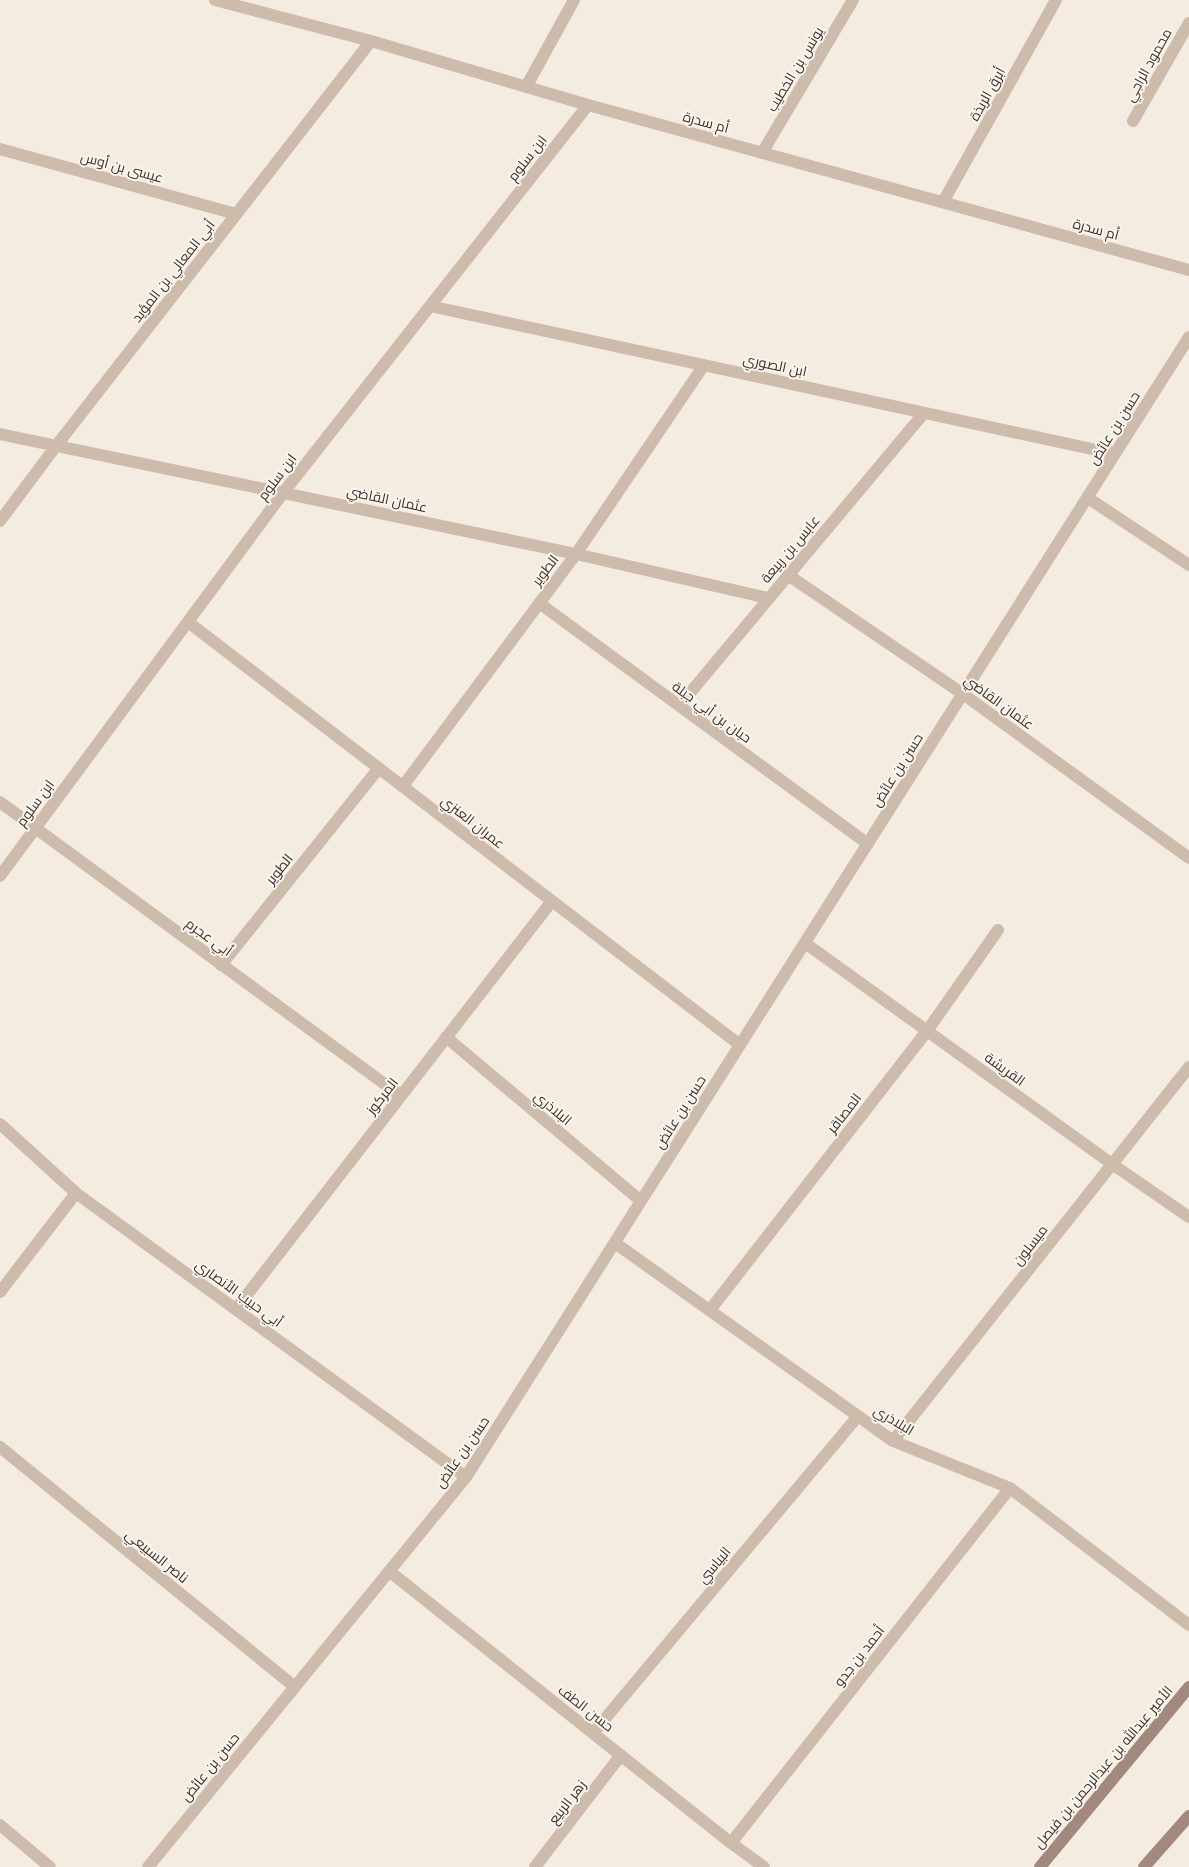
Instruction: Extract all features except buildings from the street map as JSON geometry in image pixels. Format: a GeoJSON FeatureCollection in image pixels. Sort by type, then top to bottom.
{"type":"FeatureCollection","features":[{"type":"Feature","properties":{"kind":"main road","name":"الأمير عبدالله بن عبدالرحمن بن فيصل"},"geometry":{"type":"LineString","coordinates":[[1040,1867],[1189,1686]]}},
{"type":"Feature","properties":{"kind":"main road"},"geometry":{"type":"LineString","coordinates":[[1144,1867],[1189,1816]]}},
{"type":"Feature","properties":{"kind":"street","name":"أم سدرة"},"geometry":{"type":"LineString","coordinates":[[215,0],[245,4],[588,105],[1189,270]]}},
{"type":"Feature","properties":{"kind":"street"},"geometry":{"type":"LineString","coordinates":[[526,87],[574,0]]}},
{"type":"Feature","properties":{"kind":"street","name":"يونس بن الخطيب"},"geometry":{"type":"LineString","coordinates":[[762,153],[854,0]]}},
{"type":"Feature","properties":{"kind":"street","name":"أبرق الربذة"},"geometry":{"type":"LineString","coordinates":[[943,202],[1056,0]]}},
{"type":"Feature","properties":{"kind":"street","name":"محمود الراجي"},"geometry":{"type":"LineString","coordinates":[[1133,121],[1189,23]]}},
{"type":"Feature","properties":{"kind":"street","name":"أبي المعالي بن المؤيد"},"geometry":{"type":"LineString","coordinates":[[0,520],[371,40]]}},
{"type":"Feature","properties":{"kind":"street","name":"ابن سلوم"},"geometry":{"type":"LineString","coordinates":[[0,876],[283,493],[588,105]]}},
{"type":"Feature","properties":{"kind":"street","name":"عيسى بن أوس"},"geometry":{"type":"LineString","coordinates":[[0,149],[236,214]]}},
{"type":"Feature","properties":{"kind":"street","name":"ابن الصوري"},"geometry":{"type":"LineString","coordinates":[[430,306],[1115,454]]}},
{"type":"Feature","properties":{"kind":"street","name":"حسن بن عائض"},"geometry":{"type":"LineString","coordinates":[[148,1867],[466,1477],[1189,338]]}},
{"type":"Feature","properties":{"kind":"street","name":"الطوير"},"geometry":{"type":"LineString","coordinates":[[403,786],[576,554],[704,365]]}},
{"type":"Feature","properties":{"kind":"street","name":"عابس بن ربيعة"},"geometry":{"type":"LineString","coordinates":[[679,706],[924,413]]}},
{"type":"Feature","properties":{"kind":"street","name":"عثمان القاضي"},"geometry":{"type":"LineString","coordinates":[[0,434],[576,554],[768,598]]}},
{"type":"Feature","properties":{"kind":"street"},"geometry":{"type":"LineString","coordinates":[[1088,498],[1189,565]]}},
{"type":"Feature","properties":{"kind":"street","name":"عثمان القاضي"},"geometry":{"type":"LineString","coordinates":[[788,575],[963,694],[1189,858]]}},
{"type":"Feature","properties":{"kind":"street","name":"حبان بن أبي جبلة"},"geometry":{"type":"LineString","coordinates":[[539,603],[868,844]]}},
{"type":"Feature","properties":{"kind":"street","name":"عمران العنزي"},"geometry":{"type":"LineString","coordinates":[[188,622],[740,1045]]}},
{"type":"Feature","properties":{"kind":"street","name":"الطوير"},"geometry":{"type":"LineString","coordinates":[[221,965],[379,768]]}},
{"type":"Feature","properties":{"kind":"street","name":"أبي عجرم"},"geometry":{"type":"LineString","coordinates":[[0,802],[401,1096]]}},
{"type":"Feature","properties":{"kind":"street","name":"المركوز"},"geometry":{"type":"LineString","coordinates":[[236,1309],[552,901]]}},
{"type":"Feature","properties":{"kind":"street","name":"المصاقر"},"geometry":{"type":"LineString","coordinates":[[710,1310],[927,1032],[998,930]]}},
{"type":"Feature","properties":{"kind":"street","name":"القريشة"},"geometry":{"type":"LineString","coordinates":[[804,943],[1189,1217]]}},
{"type":"Feature","properties":{"kind":"street","name":"البلاذري"},"geometry":{"type":"LineString","coordinates":[[446,1038],[641,1201]]}},
{"type":"Feature","properties":{"kind":"street","name":"ميسلون"},"geometry":{"type":"LineString","coordinates":[[894,1441],[1189,1066]]}},
{"type":"Feature","properties":{"kind":"street","name":"أبي حبيب الأنصاري"},"geometry":{"type":"LineString","coordinates":[[0,1124],[76,1193],[466,1477]]}},
{"type":"Feature","properties":{"kind":"street"},"geometry":{"type":"LineString","coordinates":[[0,1292],[76,1193]]}},
{"type":"Feature","properties":{"kind":"street","name":"البلاذري"},"geometry":{"type":"LineString","coordinates":[[615,1243],[894,1441],[1010,1488],[1189,1625]]}},
{"type":"Feature","properties":{"kind":"street","name":"البياسي"},"geometry":{"type":"LineString","coordinates":[[593,1733],[858,1416]]}},
{"type":"Feature","properties":{"kind":"street","name":"ناصر السبيعي"},"geometry":{"type":"LineString","coordinates":[[0,1447],[295,1687]]}},
{"type":"Feature","properties":{"kind":"street","name":"أحمد بن جدو"},"geometry":{"type":"LineString","coordinates":[[731,1843],[1010,1488]]}},
{"type":"Feature","properties":{"kind":"street","name":"حسن الطف"},"geometry":{"type":"LineString","coordinates":[[389,1571],[731,1843],[764,1867]]}},
{"type":"Feature","properties":{"kind":"street","name":"زهر الربيع"},"geometry":{"type":"LineString","coordinates":[[536,1867],[621,1755]]}},
{"type":"Feature","properties":{"kind":"street"},"geometry":{"type":"LineString","coordinates":[[0,1824],[50,1867]]}}]}
